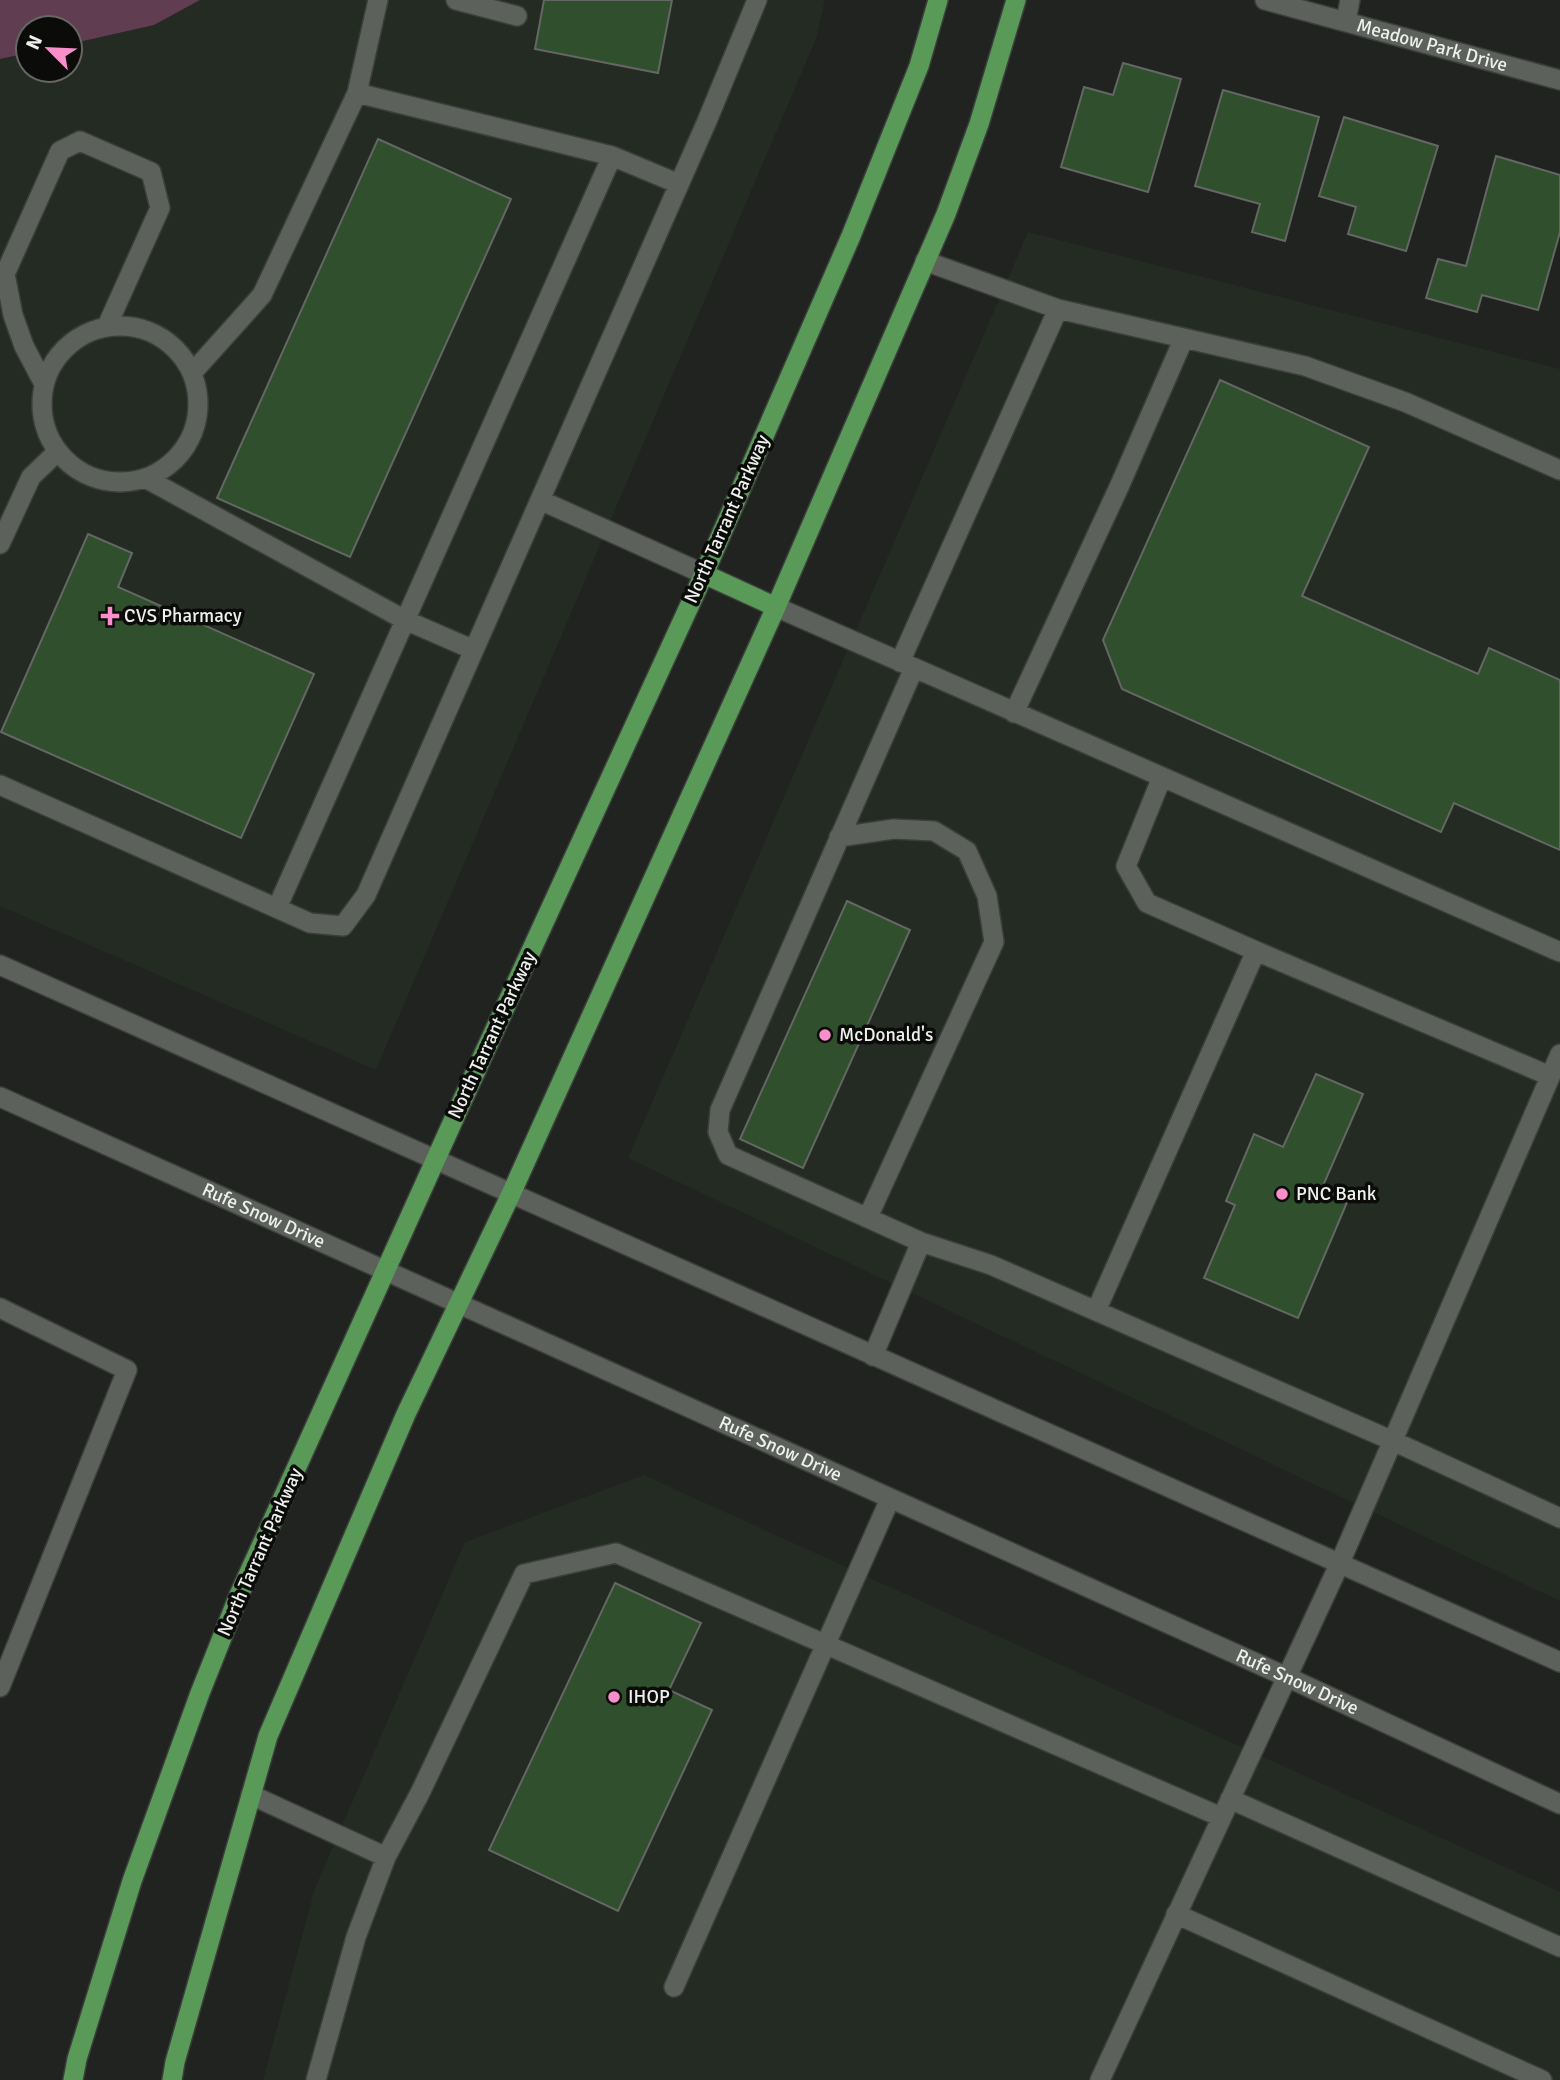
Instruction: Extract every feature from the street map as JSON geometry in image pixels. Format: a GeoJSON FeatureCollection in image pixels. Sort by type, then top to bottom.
{"type":"FeatureCollection","features":[{"type":"Feature","properties":{"kind":"main road"},"geometry":{"type":"LineString","coordinates":[[193,372],[262,295],[357,93],[378,0]]}},
{"type":"Feature","properties":{"kind":"main road"},"geometry":{"type":"LineString","coordinates":[[456,0],[517,16]]}},
{"type":"Feature","properties":{"kind":"main road"},"geometry":{"type":"LineString","coordinates":[[0,785],[310,923],[343,926],[366,895],[757,0]]}},
{"type":"Feature","properties":{"kind":"main road","name":"North Tarrant Parkway"},"geometry":{"type":"LineString","coordinates":[[73,2080],[77,2059],[132,1881],[200,1693],[240,1595],[704,574],[851,236],[919,66],[937,0]]}},
{"type":"Feature","properties":{"kind":"main road"},"geometry":{"type":"LineString","coordinates":[[172,2080],[268,1736],[406,1414],[511,1194],[776,607],[946,214],[979,124],[1016,0]]}},
{"type":"Feature","properties":{"kind":"main road","name":"Meadow Park Drive"},"geometry":{"type":"LineString","coordinates":[[1265,0],[1560,79]]}},
{"type":"Feature","properties":{"kind":"main road"},"geometry":{"type":"LineString","coordinates":[[1346,21],[1350,0]]}},
{"type":"Feature","properties":{"kind":"main road"},"geometry":{"type":"LineString","coordinates":[[357,93],[612,156],[678,184]]}},
{"type":"Feature","properties":{"kind":"main road"},"geometry":{"type":"LineString","coordinates":[[44,384],[20,336],[5,274],[60,151],[80,141],[151,172],[160,208],[107,326]]}},
{"type":"Feature","properties":{"kind":"main road"},"geometry":{"type":"LineString","coordinates":[[276,908],[612,156]]}},
{"type":"Feature","properties":{"kind":"main road"},"geometry":{"type":"LineString","coordinates":[[925,261],[1058,309],[1305,366],[1405,402],[1560,470]]}},
{"type":"Feature","properties":{"kind":"main road"},"geometry":{"type":"LineString","coordinates":[[1058,309],[907,665],[874,761],[720,1110],[718,1132],[727,1155],[921,1242],[990,1265],[1096,1311],[1393,1441],[1560,1518]]}},
{"type":"Feature","properties":{"kind":"main road"},"geometry":{"type":"LineString","coordinates":[[147,479],[182,454],[199,414],[193,372],[173,344],[142,328],[107,326],[79,337],[57,357],[44,384],[42,419],[56,453],[97,481],[147,479],[405,620],[474,650]]}},
{"type":"Feature","properties":{"kind":"main road"},"geometry":{"type":"LineString","coordinates":[[1014,713],[1184,338]]}},
{"type":"Feature","properties":{"kind":"main road"},"geometry":{"type":"LineString","coordinates":[[0,544],[31,477],[56,453]]}},
{"type":"Feature","properties":{"kind":"main road"},"geometry":{"type":"LineString","coordinates":[[540,500],[1014,713],[1560,952]]}},
{"type":"Feature","properties":{"kind":"main road"},"geometry":{"type":"LineString","coordinates":[[1162,777],[1126,866],[1147,903],[1550,1076]]}},
{"type":"Feature","properties":{"kind":"main road"},"geometry":{"type":"LineString","coordinates":[[839,837],[894,828],[934,831],[967,851],[987,896],[994,942],[868,1217]]}},
{"type":"Feature","properties":{"kind":"main road"},"geometry":{"type":"LineString","coordinates":[[1096,1311],[1256,951]]}},
{"type":"Feature","properties":{"kind":"main road"},"geometry":{"type":"LineString","coordinates":[[0,965],[1560,1662]]}},
{"type":"Feature","properties":{"kind":"main road"},"geometry":{"type":"LineString","coordinates":[[1100,2080],[1339,1565],[1560,1054]]}},
{"type":"Feature","properties":{"kind":"main road","name":"Rufe Snow Drive"},"geometry":{"type":"LineString","coordinates":[[0,1097],[1287,1677],[1560,1804]]}},
{"type":"Feature","properties":{"kind":"main road"},"geometry":{"type":"LineString","coordinates":[[873,1356],[921,1242]]}},
{"type":"Feature","properties":{"kind":"main road"},"geometry":{"type":"LineString","coordinates":[[0,1308],[127,1370],[0,1688]]}},
{"type":"Feature","properties":{"kind":"main road"},"geometry":{"type":"LineString","coordinates":[[674,1987],[890,1499]]}},
{"type":"Feature","properties":{"kind":"main road"},"geometry":{"type":"LineString","coordinates":[[316,2080],[356,1937],[386,1857],[421,1793],[524,1574],[616,1553],[1221,1818]]}},
{"type":"Feature","properties":{"kind":"main road"},"geometry":{"type":"LineString","coordinates":[[251,1795],[386,1857]]}},
{"type":"Feature","properties":{"kind":"main road"},"geometry":{"type":"LineString","coordinates":[[1230,1799],[1560,1947]]}},
{"type":"Feature","properties":{"kind":"main road"},"geometry":{"type":"LineString","coordinates":[[1176,1914],[1542,2080]]}},
{"type":"Feature","properties":{"kind":"shaded area"},"geometry":{"type":"Polygon","coordinates":[[[0,0],[200,0],[154,25],[84,41],[84,14],[14,14],[14,56],[0,59],[0,0]]]}},
{"type":"Feature","properties":{"kind":"shaded area"},"geometry":{"type":"Polygon","coordinates":[[[200,0],[825,0],[816,39],[376,1070],[0,906],[0,59],[14,56],[14,84],[84,84],[84,41],[154,25],[200,0]]]}},
{"type":"Feature","properties":{"kind":"shaded area"},"geometry":{"type":"Polygon","coordinates":[[[1028,232],[1560,369],[1560,1601],[628,1158],[1028,232]]]}},
{"type":"Feature","properties":{"kind":"shaded area"},"geometry":{"type":"Polygon","coordinates":[[[644,1475],[1560,1892],[1560,2080],[263,2080],[315,1888],[465,1542],[644,1475]]]}},
{"type":"Feature","properties":{"kind":"building"},"geometry":{"type":"Polygon","coordinates":[[[544,0],[672,0],[658,73],[535,49],[544,0]]]}},
{"type":"Feature","properties":{"kind":"building"},"geometry":{"type":"Polygon","coordinates":[[[1123,63],[1181,79],[1148,192],[1061,167],[1084,87],[1113,95],[1123,63]]]}},
{"type":"Feature","properties":{"kind":"building"},"geometry":{"type":"Polygon","coordinates":[[[1223,90],[1319,117],[1285,241],[1252,232],[1260,204],[1195,186],[1223,90]]]}},
{"type":"Feature","properties":{"kind":"building"},"geometry":{"type":"Polygon","coordinates":[[[1344,117],[1438,146],[1406,251],[1348,234],[1356,207],[1319,196],[1344,117]]]}},
{"type":"Feature","properties":{"kind":"building"},"geometry":{"type":"Polygon","coordinates":[[[378,139],[511,199],[350,557],[217,498],[378,139]]]}},
{"type":"Feature","properties":{"kind":"building"},"geometry":{"type":"Polygon","coordinates":[[[1496,156],[1560,175],[1560,232],[1538,310],[1482,295],[1477,312],[1426,298],[1438,259],[1466,266],[1496,156]]]}},
{"type":"Feature","properties":{"kind":"building"},"geometry":{"type":"Polygon","coordinates":[[[1220,380],[1369,447],[1302,596],[1478,674],[1489,648],[1560,680],[1560,850],[1454,803],[1441,832],[1122,689],[1103,640],[1220,380]]]}},
{"type":"Feature","properties":{"kind":"building","name":"CVS Pharmacy"},"geometry":{"type":"Polygon","coordinates":[[[88,534],[132,553],[118,587],[314,674],[241,838],[1,732],[88,534]]]}},
{"type":"Feature","properties":{"kind":"building","name":"McDonald's"},"geometry":{"type":"Polygon","coordinates":[[[847,901],[910,930],[803,1168],[740,1139],[847,901]]]}},
{"type":"Feature","properties":{"kind":"building","name":"PNC Bank"},"geometry":{"type":"Polygon","coordinates":[[[1316,1074],[1363,1094],[1322,1188],[1348,1200],[1298,1318],[1204,1278],[1235,1205],[1226,1201],[1254,1134],[1283,1147],[1316,1074]]]}},
{"type":"Feature","properties":{"kind":"building"},"geometry":{"type":"Polygon","coordinates":[[[615,1583],[701,1623],[669,1690],[712,1710],[618,1911],[489,1850],[615,1583]]]}},
{"type":"Feature","properties":{"kind":"place","name":"CVS Pharmacy"},"geometry":{"type":"Point","coordinates":[110,616]}},
{"type":"Feature","properties":{"kind":"place","name":"McDonald's"},"geometry":{"type":"Point","coordinates":[825,1035]}},
{"type":"Feature","properties":{"kind":"place","name":"PNC Bank"},"geometry":{"type":"Point","coordinates":[1282,1194]}},
{"type":"Feature","properties":{"kind":"place","name":"IHOP"},"geometry":{"type":"Point","coordinates":[614,1697]}}]}
